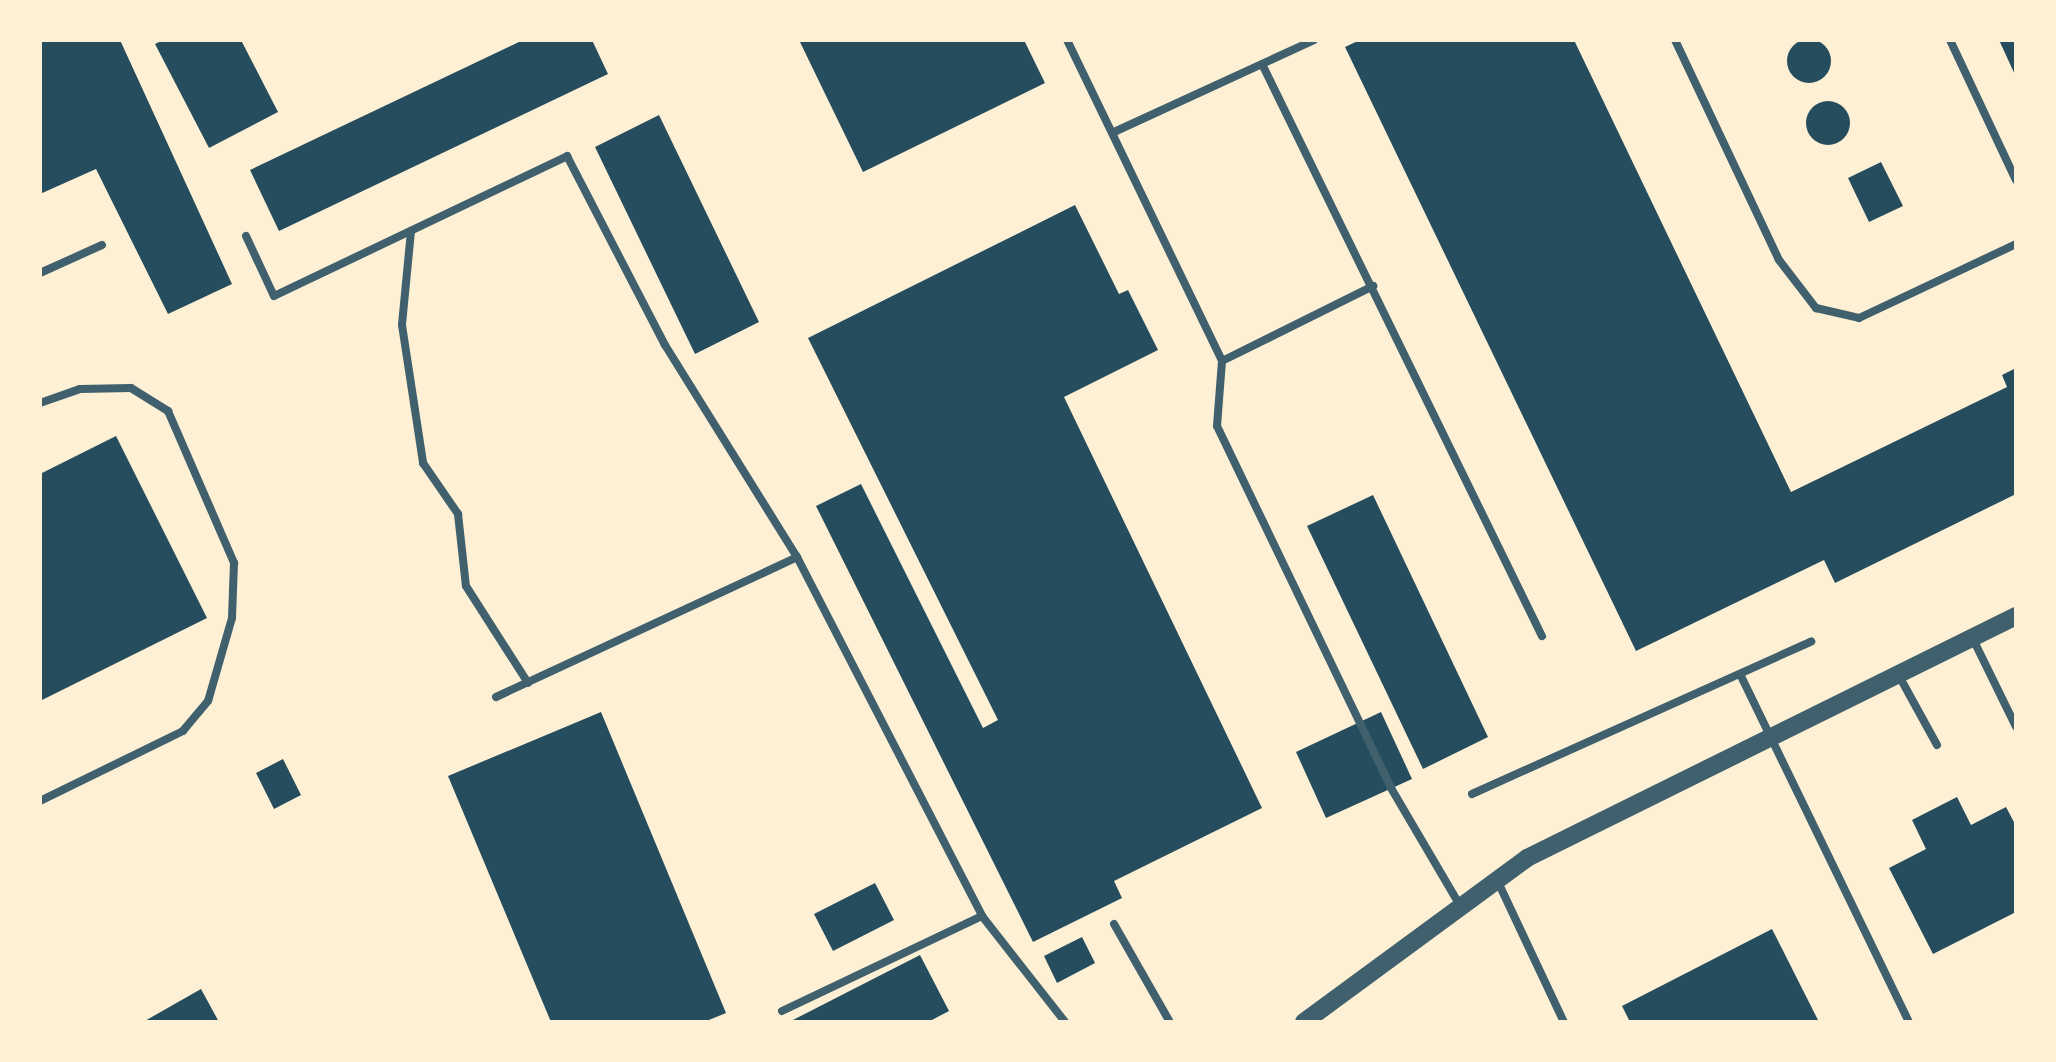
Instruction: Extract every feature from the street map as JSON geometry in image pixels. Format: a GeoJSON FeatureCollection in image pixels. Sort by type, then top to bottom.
{"type":"FeatureCollection","features":[{"type":"Feature","properties":{"kind":"street"},"geometry":{"type":"LineString","coordinates":[[1304,1022],[1326,1016],[1459,904],[1496,878],[2016,616]]}},
{"type":"Feature","properties":{"kind":"lane"},"geometry":{"type":"LineString","coordinates":[[1067,40],[1222,361],[1217,426],[1391,788],[1459,904]]}},
{"type":"Feature","properties":{"kind":"lane"},"geometry":{"type":"LineString","coordinates":[[1114,132],[1314,40]]}},
{"type":"Feature","properties":{"kind":"lane"},"geometry":{"type":"LineString","coordinates":[[1675,40],[1779,260],[1816,308],[1858,318],[2016,244]]}},
{"type":"Feature","properties":{"kind":"lane"},"geometry":{"type":"LineString","coordinates":[[1950,40],[2016,180]]}},
{"type":"Feature","properties":{"kind":"lane"},"geometry":{"type":"LineString","coordinates":[[1262,64],[1542,636]]}},
{"type":"Feature","properties":{"kind":"lane"},"geometry":{"type":"LineString","coordinates":[[246,236],[274,296],[567,156],[665,345],[797,557],[982,916],[1065,1022]]}},
{"type":"Feature","properties":{"kind":"lane"},"geometry":{"type":"LineString","coordinates":[[411,231],[402,324],[423,462],[458,514],[466,586],[528,682]]}},
{"type":"Feature","properties":{"kind":"lane"},"geometry":{"type":"LineString","coordinates":[[40,273],[102,244]]}},
{"type":"Feature","properties":{"kind":"lane"},"geometry":{"type":"LineString","coordinates":[[1222,361],[1373,286]]}},
{"type":"Feature","properties":{"kind":"lane"},"geometry":{"type":"LineString","coordinates":[[40,404],[80,388],[131,388],[168,411],[234,563],[232,618],[208,701],[183,731],[40,802]]}},
{"type":"Feature","properties":{"kind":"lane"},"geometry":{"type":"LineString","coordinates":[[496,697],[797,557]]}},
{"type":"Feature","properties":{"kind":"lane"},"geometry":{"type":"LineString","coordinates":[[1972,637],[2016,727]]}},
{"type":"Feature","properties":{"kind":"lane"},"geometry":{"type":"LineString","coordinates":[[1472,794],[1811,642]]}},
{"type":"Feature","properties":{"kind":"lane"},"geometry":{"type":"LineString","coordinates":[[1740,674],[1908,1022]]}},
{"type":"Feature","properties":{"kind":"lane"},"geometry":{"type":"LineString","coordinates":[[1898,674],[1937,746]]}},
{"type":"Feature","properties":{"kind":"lane"},"geometry":{"type":"LineString","coordinates":[[1496,878],[1564,1022]]}},
{"type":"Feature","properties":{"kind":"lane"},"geometry":{"type":"LineString","coordinates":[[782,1011],[982,916]]}},
{"type":"Feature","properties":{"kind":"lane"},"geometry":{"type":"LineString","coordinates":[[1114,924],[1170,1022]]}},
{"type":"Feature","properties":{"kind":"building"},"geometry":{"type":"Polygon","coordinates":[[[1809,39],[1824,46],[1831,61],[1824,76],[1809,83],[1794,76],[1787,61],[1794,46],[1809,39]]]}},
{"type":"Feature","properties":{"kind":"building"},"geometry":{"type":"Polygon","coordinates":[[[40,40],[120,40],[232,284],[168,314],[96,169],[40,194],[40,40]]]}},
{"type":"Feature","properties":{"kind":"building"},"geometry":{"type":"Polygon","coordinates":[[[163,40],[241,40],[278,112],[209,148],[155,44],[163,40]]]}},
{"type":"Feature","properties":{"kind":"building"},"geometry":{"type":"Polygon","coordinates":[[[523,40],[592,40],[608,74],[279,231],[250,170],[523,40]]]}},
{"type":"Feature","properties":{"kind":"building"},"geometry":{"type":"Polygon","coordinates":[[[799,40],[1024,40],[1045,83],[863,172],[799,40]]]}},
{"type":"Feature","properties":{"kind":"building"},"geometry":{"type":"Polygon","coordinates":[[[1360,40],[1574,40],[1791,492],[2007,387],[2002,375],[2016,368],[2016,494],[1835,583],[1824,560],[1636,651],[1345,47],[1360,40]]]}},
{"type":"Feature","properties":{"kind":"building"},"geometry":{"type":"Polygon","coordinates":[[[1999,40],[2016,40],[2016,77],[1999,40]]]}},
{"type":"Feature","properties":{"kind":"building"},"geometry":{"type":"Polygon","coordinates":[[[1828,101],[1843,108],[1850,123],[1843,138],[1828,145],[1813,138],[1806,123],[1813,108],[1828,101]]]}},
{"type":"Feature","properties":{"kind":"building"},"geometry":{"type":"Polygon","coordinates":[[[659,115],[759,322],[695,354],[595,147],[659,115]]]}},
{"type":"Feature","properties":{"kind":"building"},"geometry":{"type":"Polygon","coordinates":[[[1881,162],[1903,206],[1869,222],[1848,178],[1881,162]]]}},
{"type":"Feature","properties":{"kind":"building"},"geometry":{"type":"Polygon","coordinates":[[[1075,205],[1119,294],[1128,290],[1158,350],[1064,397],[1262,808],[1114,881],[1122,898],[1033,942],[816,506],[861,484],[983,728],[998,720],[808,338],[1075,205]]]}},
{"type":"Feature","properties":{"kind":"building"},"geometry":{"type":"Polygon","coordinates":[[[116,436],[207,618],[40,701],[40,474],[116,436]]]}},
{"type":"Feature","properties":{"kind":"building"},"geometry":{"type":"Polygon","coordinates":[[[1373,495],[1488,737],[1423,769],[1307,526],[1373,495]]]}},
{"type":"Feature","properties":{"kind":"building"},"geometry":{"type":"Polygon","coordinates":[[[601,712],[726,1013],[704,1022],[551,1022],[448,776],[601,712]]]}},
{"type":"Feature","properties":{"kind":"building"},"geometry":{"type":"Polygon","coordinates":[[[1381,712],[1412,779],[1326,818],[1296,752],[1381,712]]]}},
{"type":"Feature","properties":{"kind":"building"},"geometry":{"type":"Polygon","coordinates":[[[283,759],[301,795],[274,809],[256,773],[283,759]]]}},
{"type":"Feature","properties":{"kind":"building"},"geometry":{"type":"Polygon","coordinates":[[[1957,797],[1971,825],[2006,807],[2016,826],[2016,912],[1933,954],[1889,868],[1926,849],[1912,820],[1957,797]]]}},
{"type":"Feature","properties":{"kind":"building"},"geometry":{"type":"Polygon","coordinates":[[[875,883],[894,920],[833,951],[814,914],[875,883]]]}},
{"type":"Feature","properties":{"kind":"building"},"geometry":{"type":"Polygon","coordinates":[[[1772,929],[1819,1022],[1630,1022],[1622,1006],[1772,929]]]}},
{"type":"Feature","properties":{"kind":"building"},"geometry":{"type":"Polygon","coordinates":[[[1082,937],[1095,963],[1057,983],[1044,956],[1082,937]]]}},
{"type":"Feature","properties":{"kind":"building"},"geometry":{"type":"Polygon","coordinates":[[[920,955],[949,1011],[928,1022],[789,1022],[920,955]]]}},
{"type":"Feature","properties":{"kind":"building"},"geometry":{"type":"Polygon","coordinates":[[[201,989],[219,1022],[143,1022],[201,989]]]}}]}
